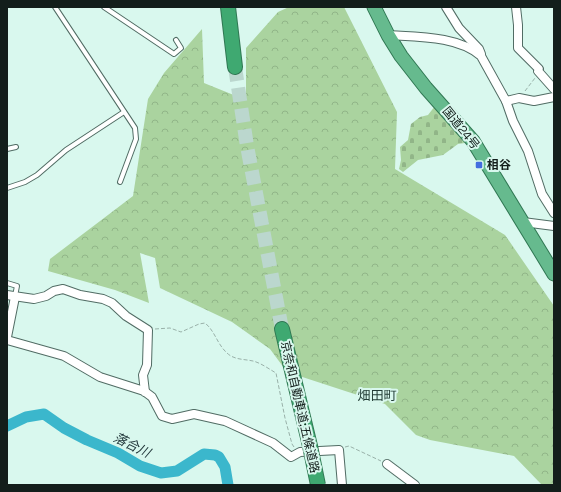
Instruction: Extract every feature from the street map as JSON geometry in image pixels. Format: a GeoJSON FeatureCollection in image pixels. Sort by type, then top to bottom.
{"type":"FeatureCollection","features":[{"type":"Feature","properties":{"kind":"highway"},"geometry":{"type":"LineString","coordinates":[[228,7],[235,67]]}},
{"type":"Feature","properties":{"kind":"highway","name":"国道24号"},"geometry":{"type":"LineString","coordinates":[[374,7],[388,35],[401,56],[426,88],[473,141],[554,274]]}},
{"type":"Feature","properties":{"kind":"highway","name":"京奈和自動車道;五條道路"},"geometry":{"type":"LineString","coordinates":[[282,329],[305,449],[318,485]]}},
{"type":"Feature","properties":{"kind":"street"},"geometry":{"type":"LineString","coordinates":[[446,7],[459,28],[479,49],[481,56],[506,101],[513,121],[528,151],[540,190],[554,213]]}},
{"type":"Feature","properties":{"kind":"street"},"geometry":{"type":"LineString","coordinates":[[516,7],[518,48],[539,69],[538,71],[554,88]]}},
{"type":"Feature","properties":{"kind":"street"},"geometry":{"type":"LineString","coordinates":[[388,35],[448,40],[475,51],[481,56]]}},
{"type":"Feature","properties":{"kind":"street"},"geometry":{"type":"LineString","coordinates":[[506,101],[519,98],[534,102],[554,96]]}},
{"type":"Feature","properties":{"kind":"street"},"geometry":{"type":"LineString","coordinates":[[523,222],[554,226]]}},
{"type":"Feature","properties":{"kind":"street"},"geometry":{"type":"LineString","coordinates":[[7,337],[11,296],[34,299],[63,289],[80,295],[103,299],[112,303],[126,316],[148,330],[147,365],[143,375],[144,392]]}},
{"type":"Feature","properties":{"kind":"street"},"geometry":{"type":"LineString","coordinates":[[7,340],[64,356],[100,377],[144,392],[152,397],[162,416],[172,419],[194,414],[225,421],[273,443],[291,457],[305,449],[339,450],[342,485]]}},
{"type":"Feature","properties":{"kind":"street"},"geometry":{"type":"LineString","coordinates":[[387,464],[415,485]]}},
{"type":"Feature","properties":{"kind":"lane"},"geometry":{"type":"LineString","coordinates":[[55,7],[134,128],[136,139],[120,182]]}},
{"type":"Feature","properties":{"kind":"lane"},"geometry":{"type":"LineString","coordinates":[[104,7],[174,54],[181,48],[176,40]]}},
{"type":"Feature","properties":{"kind":"lane"},"geometry":{"type":"LineString","coordinates":[[7,188],[25,182],[37,175],[66,150],[124,112]]}},
{"type":"Feature","properties":{"kind":"lane"},"geometry":{"type":"LineString","coordinates":[[7,149],[16,147]]}},
{"type":"Feature","properties":{"kind":"lane"},"geometry":{"type":"LineString","coordinates":[[7,283],[17,286],[11,296]]}},
{"type":"Feature","properties":{"kind":"path"},"geometry":{"type":"LineString","coordinates":[[519,98],[539,72]]}},
{"type":"Feature","properties":{"kind":"path"},"geometry":{"type":"LineString","coordinates":[[148,330],[170,328],[181,332],[205,323],[213,330],[215,337],[226,352],[232,356],[253,361],[276,372],[284,418],[292,444],[305,449]]}},
{"type":"Feature","properties":{"kind":"path"},"geometry":{"type":"LineString","coordinates":[[339,450],[349,446],[387,464]]}},
{"type":"Feature","properties":{"kind":"green space"},"geometry":{"type":"Polygon","coordinates":[[[289,7],[344,7],[397,112],[395,169],[505,235],[554,306],[554,485],[542,485],[514,456],[430,440],[416,435],[385,404],[287,372],[270,349],[232,322],[160,288],[155,258],[140,253],[149,303],[115,290],[48,271],[50,259],[133,196],[148,99],[164,73],[202,29],[204,83],[246,100],[246,48],[278,12],[289,7]]]}},
{"type":"Feature","properties":{"kind":"green space"},"geometry":{"type":"Polygon","coordinates":[[[435,106],[465,143],[458,144],[443,155],[418,160],[403,172],[399,169],[401,160],[400,147],[408,140],[411,124],[420,117],[428,115],[435,106]]]}},
{"type":"Feature","properties":{"kind":"waterway","name":"落合川"},"geometry":{"type":"LineString","coordinates":[[7,426],[26,417],[44,414],[64,428],[87,440],[118,453],[140,466],[161,473],[177,471],[204,454],[215,455],[219,457],[225,467],[228,485]]}},
{"type":"Feature","properties":{"kind":"tunnel"},"geometry":{"type":"LineString","coordinates":[[235,67],[247,146],[282,329]]}},
{"type":"Feature","properties":{"kind":"place","name":"相谷"},"geometry":{"type":"Point","coordinates":[479,165]}},
{"type":"Feature","properties":{"kind":"district","name":"畑田町"},"geometry":{"type":"Point","coordinates":[377,395]}}]}
